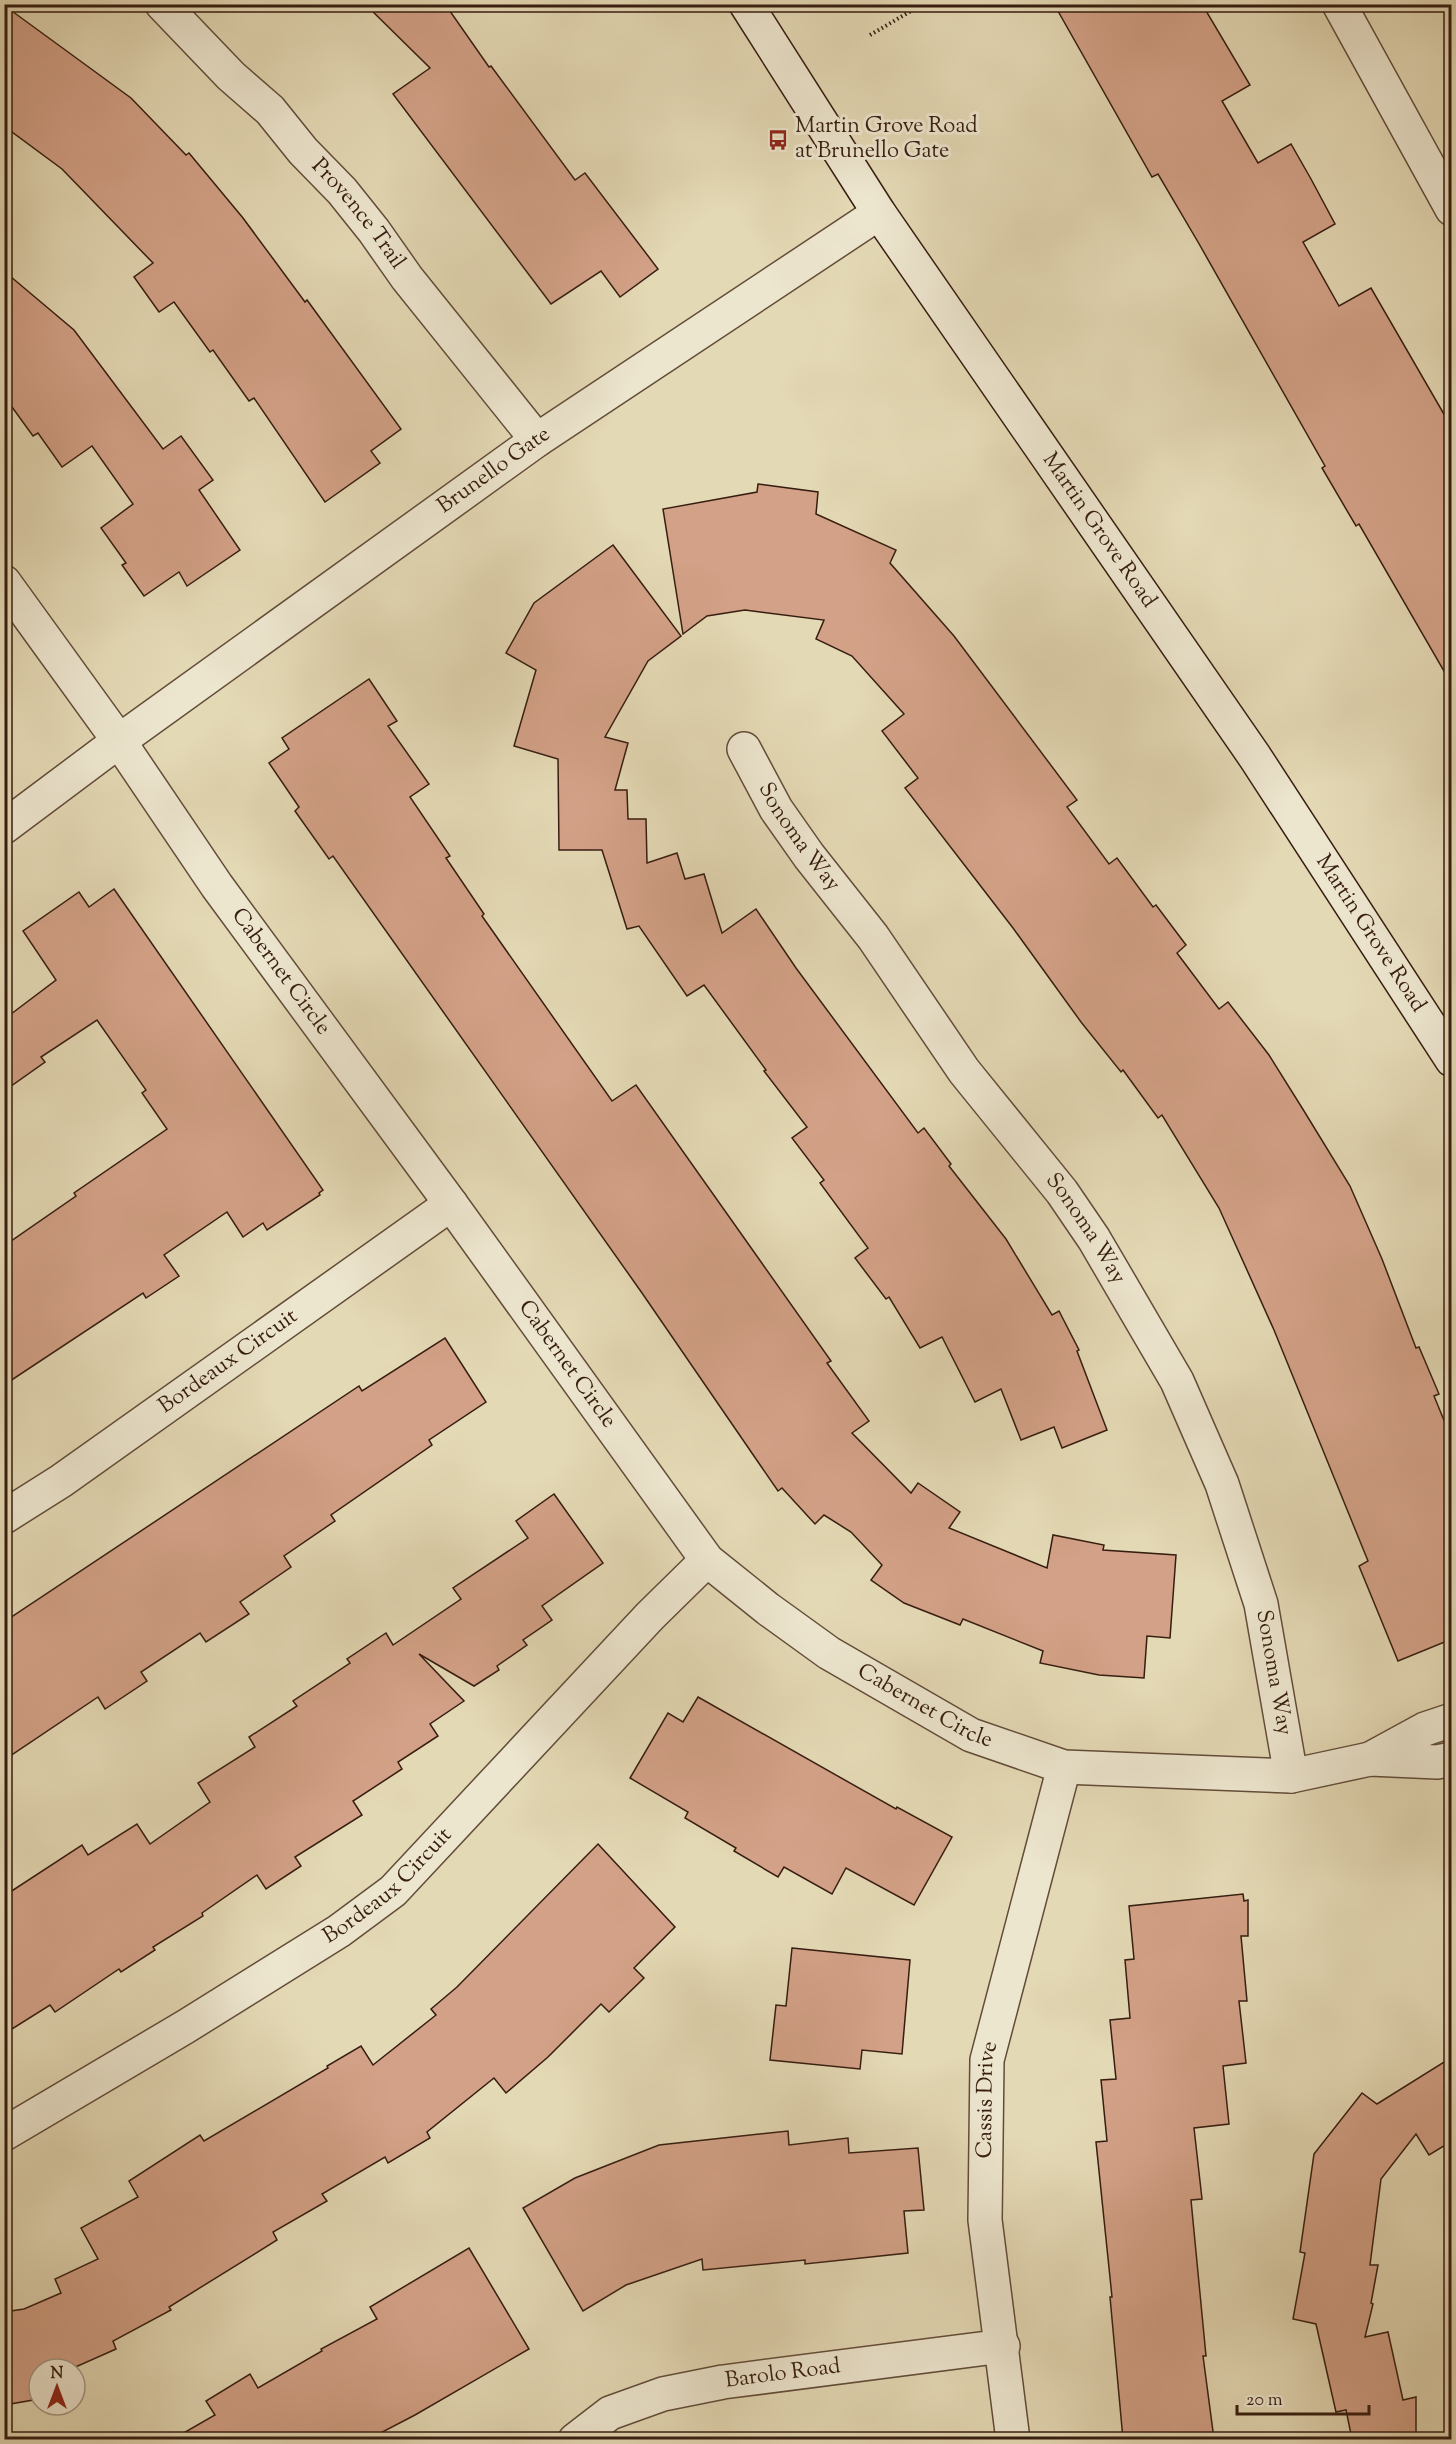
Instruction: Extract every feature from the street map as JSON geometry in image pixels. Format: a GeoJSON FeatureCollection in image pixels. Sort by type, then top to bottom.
{"type":"FeatureCollection","features":[{"type":"Feature","properties":{"kind":"street","name":"Provence Trail"},"geometry":{"type":"LineString","coordinates":[[162,4],[231,76],[270,110],[303,151],[342,191],[407,278],[537,440]]}},
{"type":"Feature","properties":{"kind":"street","name":"Martin Grove Road"},"geometry":{"type":"LineString","coordinates":[[746,4],[879,213],[1262,767],[1452,1060]]}},
{"type":"Feature","properties":{"kind":"street"},"geometry":{"type":"LineString","coordinates":[[1339,4],[1452,209]]}},
{"type":"Feature","properties":{"kind":"street","name":"Brunello Gate"},"geometry":{"type":"LineString","coordinates":[[4,827],[119,741],[537,440],[879,213]]}},
{"type":"Feature","properties":{"kind":"street","name":"Cabernet Circle"},"geometry":{"type":"LineString","coordinates":[[4,582],[119,741],[217,886],[451,1204],[707,1560],[768,1609],[829,1653],[925,1710],[971,1735],[1064,1767],[1291,1776],[1370,1760],[1437,1762],[1452,1759]]}},
{"type":"Feature","properties":{"kind":"street","name":"Sonoma Way"},"geometry":{"type":"LineString","coordinates":[[744,749],[776,809],[809,856],[873,937],[964,1071],[1062,1192],[1094,1239],[1178,1381],[1222,1484],[1261,1604],[1291,1776]]}},
{"type":"Feature","properties":{"kind":"street","name":"Bordeaux Circuit"},"geometry":{"type":"LineString","coordinates":[[4,1517],[61,1481],[451,1204]]}},
{"type":"Feature","properties":{"kind":"street","name":"Bordeaux Circuit"},"geometry":{"type":"LineString","coordinates":[[4,2134],[185,2027],[339,1930],[393,1892],[650,1616],[707,1560]]}},
{"type":"Feature","properties":{"kind":"street","name":"Cabernet Circle"},"geometry":{"type":"LineString","coordinates":[[1370,1760],[1425,1728],[1452,1720]]}},
{"type":"Feature","properties":{"kind":"street","name":"Cassis Drive"},"geometry":{"type":"LineString","coordinates":[[1013,2439],[1003,2346],[984,2220],[987,2060],[1064,1767]]}},
{"type":"Feature","properties":{"kind":"street","name":"Barolo Road"},"geometry":{"type":"LineString","coordinates":[[575,2439],[610,2413],[663,2394],[723,2382],[1003,2346]]}},
{"type":"Feature","properties":{"kind":"path"},"geometry":{"type":"LineString","coordinates":[[870,35],[923,4]]}},
{"type":"Feature","properties":{"kind":"building"},"geometry":{"type":"Polygon","coordinates":[[[365,4],[445,4],[489,67],[491,66],[575,180],[585,173],[658,269],[620,297],[601,271],[551,304],[393,94],[430,68],[365,4]]]}},
{"type":"Feature","properties":{"kind":"building"},"geometry":{"type":"Polygon","coordinates":[[[1054,4],[1202,4],[1250,85],[1222,101],[1258,163],[1291,144],[1335,224],[1303,242],[1339,306],[1371,288],[1452,428],[1452,685],[1359,524],[1356,526],[1322,468],[1325,466],[1198,242],[1158,174],[1152,177],[1054,4]]]}},
{"type":"Feature","properties":{"kind":"building"},"geometry":{"type":"Polygon","coordinates":[[[5,6],[131,98],[186,155],[189,153],[243,218],[305,302],[307,300],[401,429],[371,451],[380,463],[325,502],[254,398],[249,401],[213,350],[210,352],[174,302],[159,312],[134,277],[153,263],[62,169],[4,126],[5,6]]]}},
{"type":"Feature","properties":{"kind":"building"},"geometry":{"type":"Polygon","coordinates":[[[4,271],[74,330],[163,449],[181,436],[213,480],[199,490],[240,550],[187,586],[179,572],[144,596],[122,565],[126,563],[101,528],[133,504],[92,446],[62,467],[38,433],[33,436],[4,396],[4,271]]]}},
{"type":"Feature","properties":{"kind":"building"},"geometry":{"type":"Polygon","coordinates":[[[758,484],[818,492],[816,514],[896,550],[890,563],[954,636],[1077,800],[1067,807],[1109,864],[1117,858],[1153,907],[1156,905],[1186,945],[1177,953],[1219,1009],[1228,1002],[1269,1055],[1350,1186],[1382,1259],[1416,1348],[1419,1347],[1439,1394],[1434,1396],[1452,1440],[1452,1639],[1398,1661],[1359,1566],[1368,1561],[1274,1330],[1219,1208],[1162,1115],[1158,1118],[1123,1070],[1121,1072],[1081,1022],[1013,928],[905,788],[918,778],[882,731],[904,714],[852,656],[816,639],[824,620],[745,610],[707,616],[683,634],[663,509],[757,492],[758,484]]]}},
{"type":"Feature","properties":{"kind":"building"},"geometry":{"type":"Polygon","coordinates":[[[613,545],[681,636],[648,661],[605,737],[628,743],[615,790],[627,790],[628,819],[646,819],[647,863],[677,853],[685,879],[704,874],[722,933],[756,909],[796,968],[918,1133],[924,1128],[951,1164],[949,1166],[1006,1239],[1052,1315],[1059,1311],[1079,1350],[1077,1351],[1107,1430],[1062,1448],[1054,1427],[1021,1440],[1001,1389],[975,1402],[942,1337],[920,1348],[889,1297],[886,1299],[855,1258],[868,1248],[820,1183],[824,1180],[792,1138],[807,1127],[764,1071],[766,1070],[704,985],[687,996],[639,926],[627,929],[602,850],[559,850],[558,759],[514,746],[536,670],[506,653],[534,603],[613,545]]]}},
{"type":"Feature","properties":{"kind":"building"},"geometry":{"type":"Polygon","coordinates":[[[369,679],[397,721],[388,726],[429,784],[410,797],[450,856],[446,858],[484,914],[482,916],[612,1101],[636,1085],[831,1361],[827,1363],[869,1421],[852,1433],[911,1493],[918,1483],[960,1512],[949,1528],[1047,1568],[1053,1535],[1104,1545],[1103,1550],[1176,1555],[1170,1638],[1147,1636],[1144,1678],[1099,1675],[1040,1663],[1043,1651],[963,1619],[960,1625],[904,1603],[871,1580],[882,1565],[851,1532],[824,1515],[815,1524],[782,1488],[778,1491],[642,1293],[333,856],[329,859],[295,811],[299,807],[269,763],[289,749],[282,738],[369,679]]]}},
{"type":"Feature","properties":{"kind":"building"},"geometry":{"type":"Polygon","coordinates":[[[114,889],[323,1190],[319,1193],[320,1195],[267,1230],[263,1223],[243,1237],[227,1212],[164,1255],[179,1276],[146,1298],[143,1293],[4,1385],[4,1246],[76,1196],[74,1193],[167,1129],[142,1093],[146,1090],[97,1020],[41,1057],[45,1062],[4,1091],[4,1005],[11,1014],[56,980],[23,931],[79,892],[89,907],[114,889]]]}},
{"type":"Feature","properties":{"kind":"building"},"geometry":{"type":"Polygon","coordinates":[[[445,1338],[486,1402],[429,1440],[432,1445],[331,1515],[335,1521],[284,1556],[291,1567],[240,1602],[249,1614],[206,1642],[200,1633],[141,1672],[147,1681],[105,1709],[98,1697],[4,1760],[4,1622],[359,1386],[362,1391],[445,1338]]]}},
{"type":"Feature","properties":{"kind":"building"},"geometry":{"type":"Polygon","coordinates":[[[554,1494],[603,1563],[542,1606],[552,1620],[523,1640],[527,1645],[497,1666],[499,1670],[474,1686],[419,1654],[464,1701],[430,1724],[438,1736],[398,1762],[402,1769],[353,1801],[362,1815],[295,1857],[301,1866],[266,1889],[257,1875],[202,1913],[203,1916],[153,1947],[155,1950],[121,1972],[119,1969],[55,2012],[50,2005],[4,2034],[4,1896],[82,1845],[88,1855],[137,1824],[150,1844],[210,1802],[198,1783],[255,1747],[249,1737],[297,1706],[293,1701],[350,1663],[347,1659],[386,1633],[393,1645],[461,1599],[453,1588],[528,1538],[516,1521],[554,1494]]]}},
{"type":"Feature","properties":{"kind":"building"},"geometry":{"type":"Polygon","coordinates":[[[698,1697],[896,1809],[897,1807],[952,1837],[914,1905],[846,1868],[832,1894],[784,1867],[778,1877],[734,1851],[736,1848],[685,1818],[688,1812],[630,1778],[668,1713],[683,1722],[698,1697]]]}},
{"type":"Feature","properties":{"kind":"building"},"geometry":{"type":"Polygon","coordinates":[[[598,1844],[675,1927],[634,1968],[644,1978],[609,2012],[601,2004],[548,2057],[506,2093],[494,2078],[427,2132],[430,2138],[388,2163],[385,2157],[322,2194],[327,2201],[273,2232],[277,2240],[169,2307],[171,2310],[113,2341],[116,2349],[87,2362],[87,2357],[27,2357],[27,2401],[4,2405],[4,2312],[24,2309],[61,2293],[55,2279],[98,2259],[81,2228],[138,2197],[129,2181],[200,2135],[204,2141],[361,2046],[373,2065],[436,2015],[431,2009],[457,1987],[598,1844]]]}},
{"type":"Feature","properties":{"kind":"building"},"geometry":{"type":"Polygon","coordinates":[[[1243,1894],[1244,1901],[1248,1900],[1248,1936],[1241,1936],[1247,2001],[1239,2001],[1246,2063],[1223,2066],[1229,2124],[1194,2128],[1202,2199],[1191,2200],[1206,2356],[1203,2356],[1214,2439],[1123,2439],[1110,2297],[1112,2297],[1096,2142],[1107,2141],[1101,2080],[1116,2079],[1110,2020],[1130,2018],[1125,1960],[1134,1959],[1129,1906],[1243,1894]]]}},
{"type":"Feature","properties":{"kind":"building"},"geometry":{"type":"Polygon","coordinates":[[[792,1948],[910,1960],[902,2054],[862,2050],[860,2069],[770,2060],[776,2005],[786,2006],[792,1948]]]}},
{"type":"Feature","properties":{"kind":"building"},"geometry":{"type":"Polygon","coordinates":[[[1452,2057],[1452,2141],[1429,2155],[1416,2134],[1381,2179],[1370,2265],[1378,2265],[1371,2303],[1373,2304],[1365,2337],[1388,2332],[1403,2400],[1416,2397],[1416,2439],[1352,2439],[1346,2410],[1336,2412],[1316,2324],[1293,2319],[1305,2253],[1300,2252],[1314,2154],[1362,2093],[1377,2104],[1452,2057]]]}},
{"type":"Feature","properties":{"kind":"building"},"geometry":{"type":"Polygon","coordinates":[[[788,2131],[789,2145],[848,2138],[849,2153],[918,2148],[924,2210],[904,2211],[908,2253],[805,2264],[805,2260],[703,2270],[702,2259],[626,2285],[583,2311],[523,2208],[575,2178],[659,2145],[788,2131]]]}},
{"type":"Feature","properties":{"kind":"building"},"geometry":{"type":"Polygon","coordinates":[[[469,2248],[529,2349],[369,2439],[173,2439],[215,2415],[206,2401],[250,2374],[258,2388],[322,2351],[321,2349],[377,2319],[370,2307],[469,2248]]]}},
{"type":"Feature","properties":{"kind":"place","name":"Martin Grove Road at Brunello Gate"},"geometry":{"type":"Point","coordinates":[778,140]}}]}
